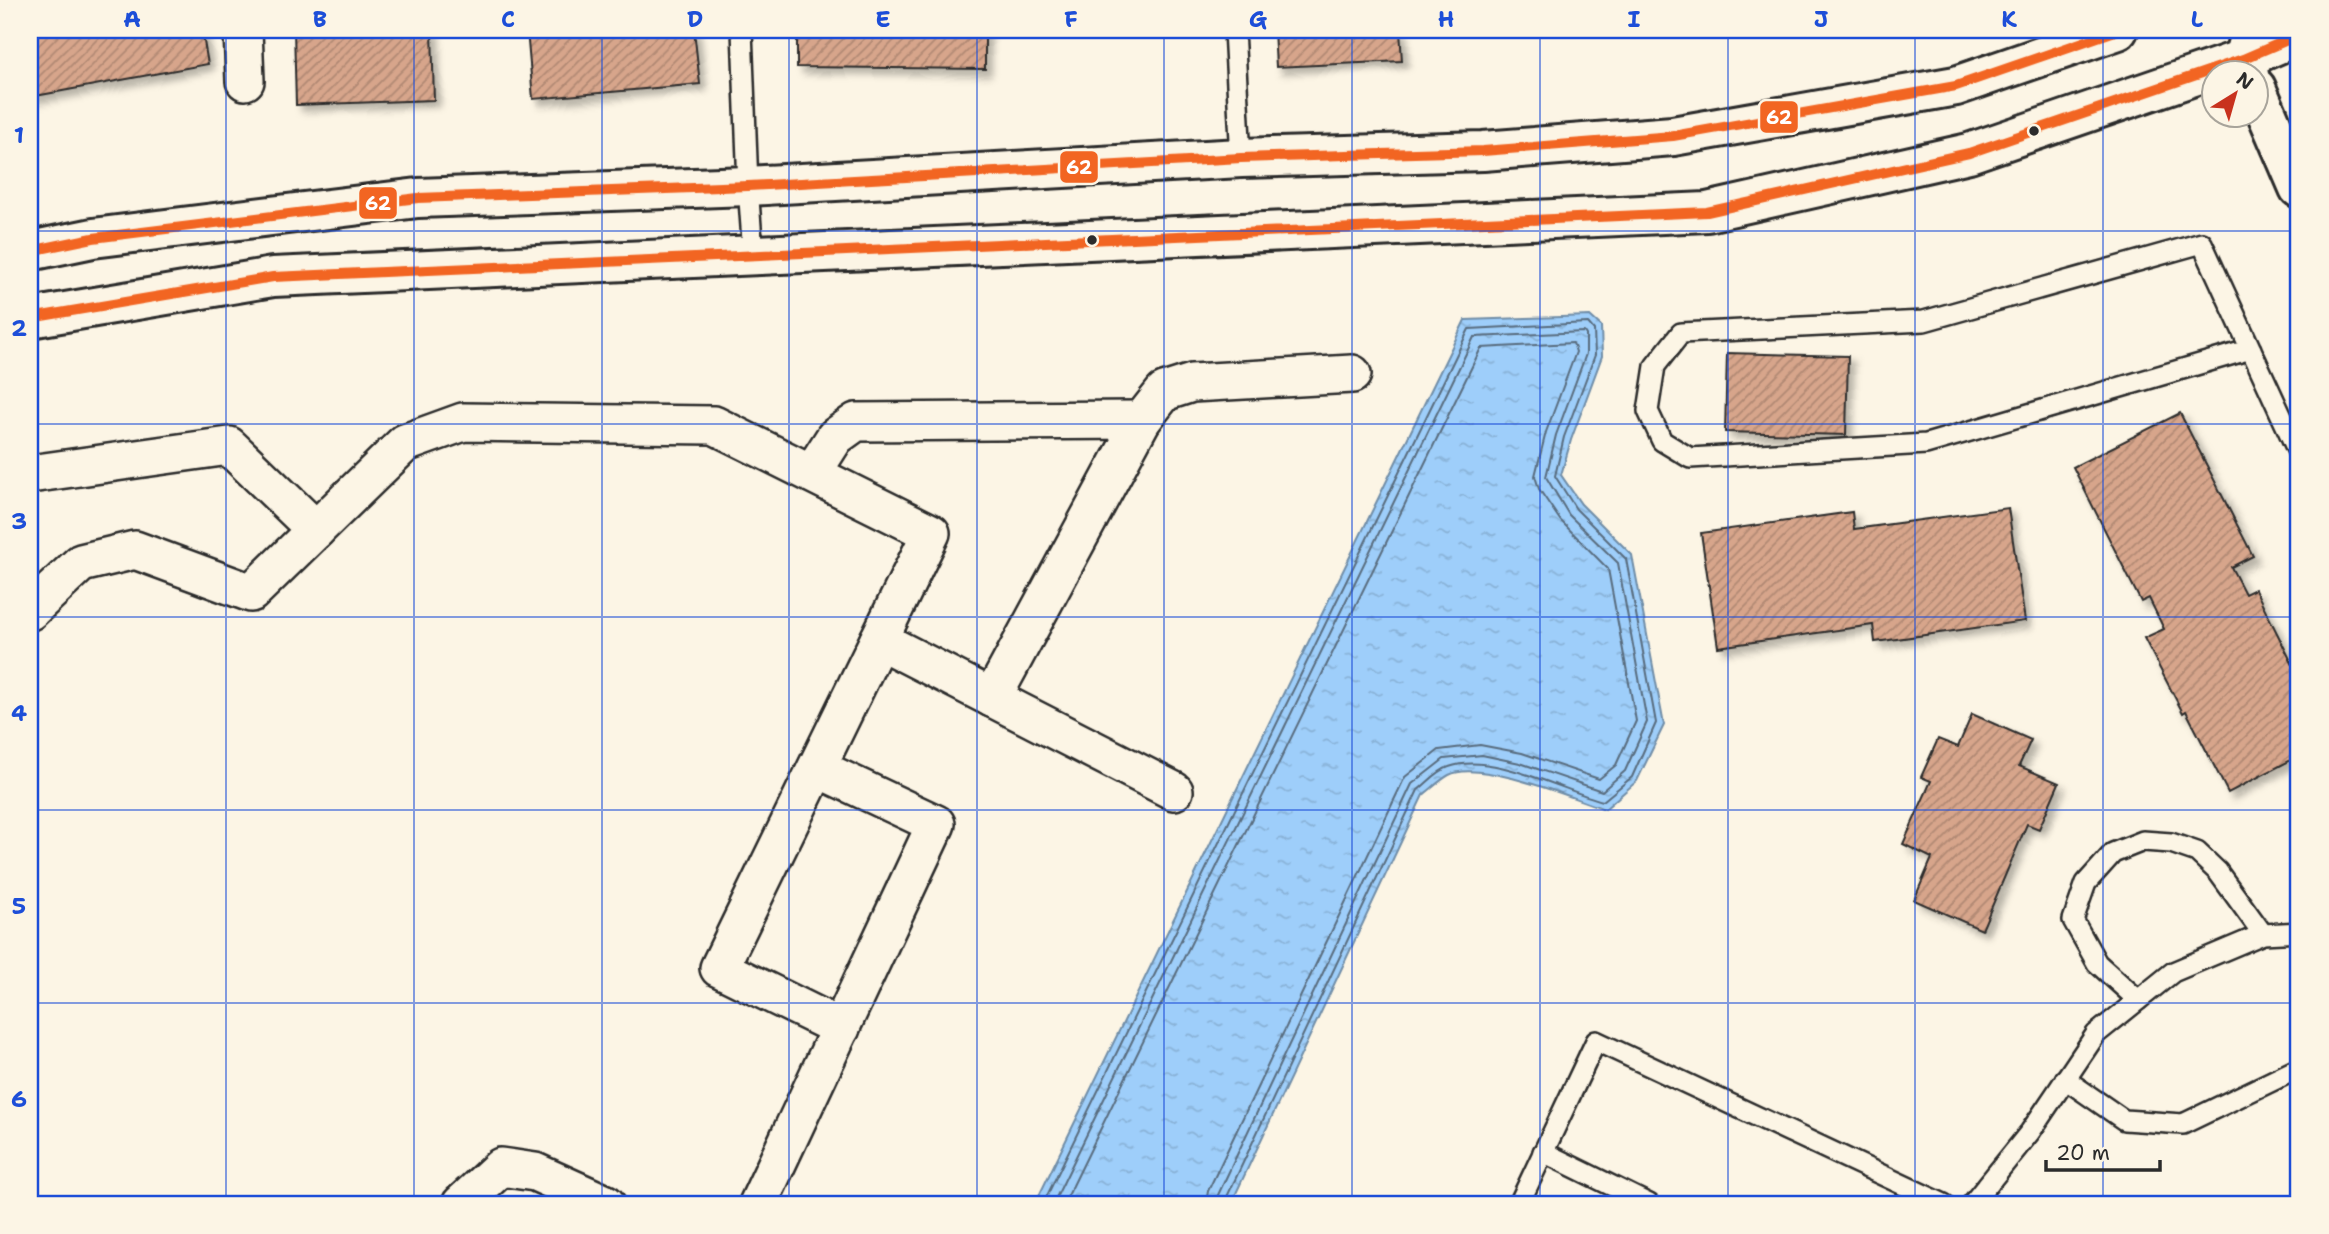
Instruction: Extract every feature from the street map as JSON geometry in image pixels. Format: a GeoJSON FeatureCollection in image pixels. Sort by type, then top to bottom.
{"type":"FeatureCollection","features":[{"type":"Feature","properties":{"kind":"main road"},"geometry":{"type":"LineString","coordinates":[[30,251],[93,238],[418,198],[748,186],[1241,158],[1483,151],[1672,136],[1955,86],[2118,30]]}},
{"type":"Feature","properties":{"kind":"main road"},"geometry":{"type":"LineString","coordinates":[[2255,60],[2299,35]]}},
{"type":"Feature","properties":{"kind":"main road"},"geometry":{"type":"LineString","coordinates":[[30,318],[273,277],[1707,212],[1969,153],[2200,79]]}},
{"type":"Feature","properties":{"kind":"main road"},"geometry":{"type":"LineString","coordinates":[[2270,114],[2299,188]]}},
{"type":"Feature","properties":{"kind":"street"},"geometry":{"type":"LineString","coordinates":[[243,30],[245,81]]}},
{"type":"Feature","properties":{"kind":"street"},"geometry":{"type":"LineString","coordinates":[[992,698],[1142,420],[1164,392],[1192,383],[1352,374]]}},
{"type":"Feature","properties":{"kind":"street"},"geometry":{"type":"LineString","coordinates":[[812,474],[835,437],[856,422],[1142,420]]}},
{"type":"Feature","properties":{"kind":"street"},"geometry":{"type":"LineString","coordinates":[[30,611],[81,564],[135,550],[250,593],[405,443],[463,422],[714,425],[931,533],[719,968],[841,1028]]}},
{"type":"Feature","properties":{"kind":"street"},"geometry":{"type":"LineString","coordinates":[[30,474],[229,446],[316,530]]}},
{"type":"Feature","properties":{"kind":"street"},"geometry":{"type":"LineString","coordinates":[[879,640],[1174,791]]}},
{"type":"Feature","properties":{"kind":"street"},"geometry":{"type":"LineString","coordinates":[[758,1204],[936,824],[817,768]]}},
{"type":"Feature","properties":{"kind":"street"},"geometry":{"type":"LineString","coordinates":[[461,1204],[501,1167],[535,1172],[606,1204]]}},
{"type":"Feature","properties":{"kind":"lane"},"geometry":{"type":"LineString","coordinates":[[742,30],[753,254]]}},
{"type":"Feature","properties":{"kind":"lane"},"geometry":{"type":"LineString","coordinates":[[1234,30],[1241,158]]}},
{"type":"Feature","properties":{"kind":"lane"},"geometry":{"type":"LineString","coordinates":[[2251,349],[1926,444],[1690,458],[1662,441],[1648,411],[1656,366],[1681,333],[1924,321],[2202,243],[2251,349],[2299,454]]}},
{"type":"Feature","properties":{"kind":"lane"},"geometry":{"type":"LineString","coordinates":[[2138,1000],[2097,963],[2073,920],[2086,883],[2113,853],[2143,841],[2171,843],[2197,852],[2218,872],[2263,934]]}},
{"type":"Feature","properties":{"kind":"lane"},"geometry":{"type":"LineString","coordinates":[[1972,1204],[2030,1132],[2096,1034],[2173,972],[2263,934],[2299,932]]}},
{"type":"Feature","properties":{"kind":"lane"},"geometry":{"type":"LineString","coordinates":[[1519,1204],[1597,1041],[1944,1204]]}},
{"type":"Feature","properties":{"kind":"lane"},"geometry":{"type":"LineString","coordinates":[[2065,1079],[2124,1120],[2183,1124],[2299,1068]]}},
{"type":"Feature","properties":{"kind":"lane"},"geometry":{"type":"LineString","coordinates":[[1543,1152],[1649,1204]]}},
{"type":"Feature","properties":{"kind":"water"},"geometry":{"type":"Polygon","coordinates":[[[1590,316],[1601,326],[1602,356],[1561,475],[1581,504],[1632,555],[1664,725],[1637,781],[1605,809],[1526,782],[1482,772],[1463,771],[1442,779],[1423,795],[1231,1204],[1035,1204],[1465,320],[1590,316]]]}},
{"type":"Feature","properties":{"kind":"building"},"geometry":{"type":"Polygon","coordinates":[[[30,30],[202,30],[208,64],[30,97],[30,30]]]}},
{"type":"Feature","properties":{"kind":"building"},"geometry":{"type":"Polygon","coordinates":[[[294,30],[432,30],[434,100],[296,105],[294,30]]]}},
{"type":"Feature","properties":{"kind":"building"},"geometry":{"type":"Polygon","coordinates":[[[527,30],[694,30],[700,84],[533,99],[527,30]]]}},
{"type":"Feature","properties":{"kind":"building"},"geometry":{"type":"Polygon","coordinates":[[[797,30],[985,30],[985,69],[797,67],[797,30]]]}},
{"type":"Feature","properties":{"kind":"building"},"geometry":{"type":"Polygon","coordinates":[[[1274,30],[1400,30],[1402,61],[1276,67],[1274,30]]]}},
{"type":"Feature","properties":{"kind":"building"},"geometry":{"type":"Polygon","coordinates":[[[1727,353],[1848,356],[1846,435],[1725,432],[1727,353]]]}},
{"type":"Feature","properties":{"kind":"building"},"geometry":{"type":"Polygon","coordinates":[[[2180,413],[2253,556],[2231,567],[2245,594],[2255,589],[2299,677],[2299,756],[2228,793],[2186,711],[2183,713],[2144,638],[2164,629],[2149,598],[2141,602],[2073,467],[2180,413]]]}},
{"type":"Feature","properties":{"kind":"building"},"geometry":{"type":"Polygon","coordinates":[[[2008,508],[2025,621],[1875,642],[1873,625],[1718,647],[1701,533],[1852,512],[1854,529],[2008,508]]]}},
{"type":"Feature","properties":{"kind":"building"},"geometry":{"type":"Polygon","coordinates":[[[1972,714],[2031,740],[2019,766],[2059,783],[2039,829],[2027,824],[1982,930],[1914,900],[1932,858],[1903,844],[1931,781],[1921,777],[1938,739],[1958,747],[1972,714]]]}},
{"type":"Feature","properties":{"kind":"transit line","name":"62"},"geometry":{"type":"LineString","coordinates":[[30,251],[93,238],[418,198],[748,186],[1241,158],[1483,151],[1673,136],[1956,86],[2118,30]]}},
{"type":"Feature","properties":{"kind":"transit line","name":"62"},"geometry":{"type":"LineString","coordinates":[[30,318],[273,277],[1707,212],[1969,153],[2243,59],[2299,35]]}}]}
